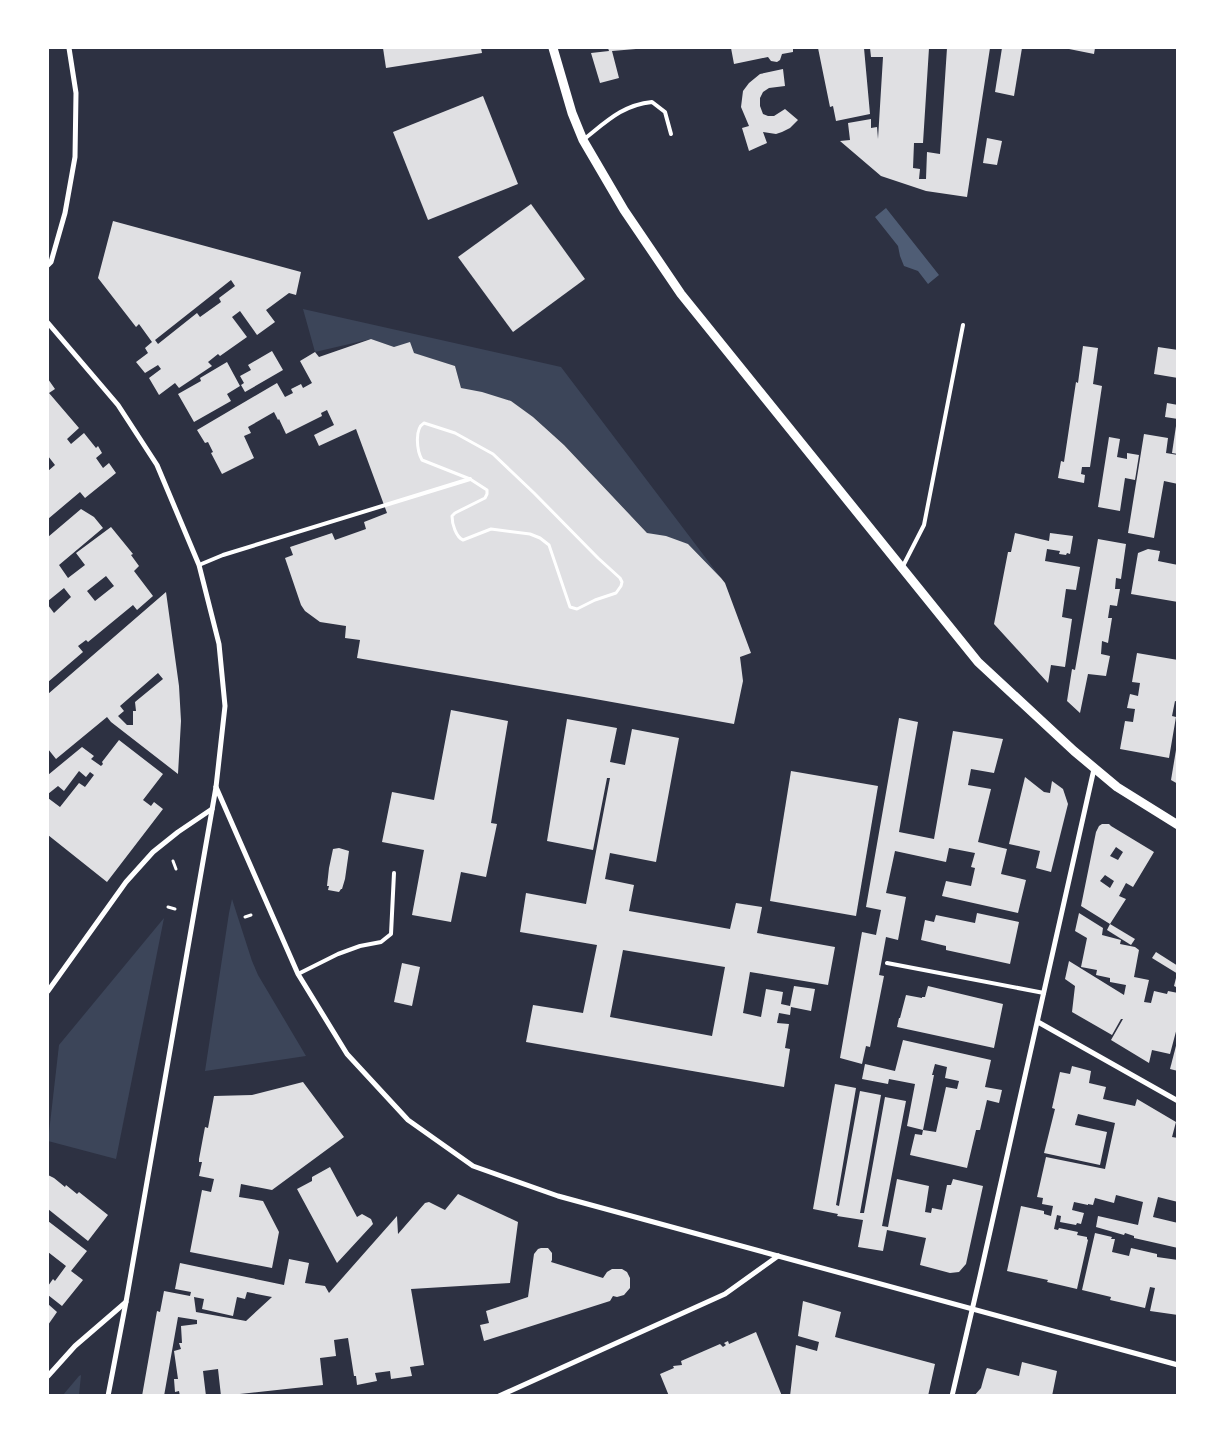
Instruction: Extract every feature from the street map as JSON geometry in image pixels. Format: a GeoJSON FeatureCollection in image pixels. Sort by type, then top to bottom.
{"type":"FeatureCollection","features":[{"type":"Feature","properties":{"kind":"street"},"geometry":{"type":"LineString","coordinates":[[48,265],[51,262],[65,213],[76,157],[76,93],[69,48]]}},
{"type":"Feature","properties":{"kind":"street"},"geometry":{"type":"LineString","coordinates":[[553,48],[572,113],[583,140],[624,210],[681,294],[978,662],[1117,788],[1178,825]]}},
{"type":"Feature","properties":{"kind":"street"},"geometry":{"type":"LineString","coordinates":[[48,323],[118,405],[157,465],[199,565],[219,644],[224,706],[216,787],[108,1396]]}},
{"type":"Feature","properties":{"kind":"street"},"geometry":{"type":"LineString","coordinates":[[952,1396],[1094,769]]}},
{"type":"Feature","properties":{"kind":"street"},"geometry":{"type":"LineString","coordinates":[[216,787],[298,974],[347,1054],[408,1120],[473,1166],[558,1196],[1178,1365]]}},
{"type":"Feature","properties":{"kind":"street"},"geometry":{"type":"LineString","coordinates":[[48,991],[126,882],[153,852],[212,809]]}},
{"type":"Feature","properties":{"kind":"street"},"geometry":{"type":"LineString","coordinates":[[1038,1022],[1178,1101]]}},
{"type":"Feature","properties":{"kind":"street"},"geometry":{"type":"LineString","coordinates":[[498,1396],[724,1294],[778,1256]]}},
{"type":"Feature","properties":{"kind":"street"},"geometry":{"type":"LineString","coordinates":[[48,1376],[75,1346],[126,1302]]}},
{"type":"Feature","properties":{"kind":"lane"},"geometry":{"type":"LineString","coordinates":[[583,140],[623,110],[640,103],[652,102],[666,112],[671,134]]}},
{"type":"Feature","properties":{"kind":"lane"},"geometry":{"type":"LineString","coordinates":[[902,568],[924,525],[963,325]]}},
{"type":"Feature","properties":{"kind":"lane"},"geometry":{"type":"LineString","coordinates":[[199,565],[223,555],[470,479]]}},
{"type":"Feature","properties":{"kind":"lane"},"geometry":{"type":"LineString","coordinates":[[298,974],[338,954],[360,946],[381,942],[391,934],[394,873]]}},
{"type":"Feature","properties":{"kind":"lane"},"geometry":{"type":"LineString","coordinates":[[887,963],[1044,993]]}},
{"type":"Feature","properties":{"kind":"path"},"geometry":{"type":"LineString","coordinates":[[424,423],[455,433],[493,454],[620,578],[622,582],[619,591],[577,609],[570,607],[549,545],[540,538],[530,534],[491,528],[463,540],[458,537],[452,516],[485,498],[487,494],[487,490],[470,479],[422,460],[419,455],[418,430],[420,425],[424,423]]}},
{"type":"Feature","properties":{"kind":"path"},"geometry":{"type":"LineString","coordinates":[[173,861],[176,869]]}},
{"type":"Feature","properties":{"kind":"path"},"geometry":{"type":"LineString","coordinates":[[168,907],[175,909]]}},
{"type":"Feature","properties":{"kind":"path"},"geometry":{"type":"LineString","coordinates":[[245,917],[251,915]]}},
{"type":"Feature","properties":{"kind":"shaded area"},"geometry":{"type":"Polygon","coordinates":[[[886,208],[939,275],[928,284],[918,271],[904,266],[898,246],[875,217],[886,208]]]}},
{"type":"Feature","properties":{"kind":"shaded area"},"geometry":{"type":"Polygon","coordinates":[[[303,309],[561,367],[721,578],[688,544],[647,533],[564,445],[533,417],[511,401],[461,388],[455,366],[371,339],[315,352],[303,309]]]}},
{"type":"Feature","properties":{"kind":"shaded area"},"geometry":{"type":"Polygon","coordinates":[[[232,899],[258,975],[306,1056],[205,1071],[229,913],[232,899]]]}},
{"type":"Feature","properties":{"kind":"shaded area"},"geometry":{"type":"Polygon","coordinates":[[[164,918],[116,1159],[48,1141],[59,1045],[164,918]]]}},
{"type":"Feature","properties":{"kind":"shaded area"},"geometry":{"type":"Polygon","coordinates":[[[81,1375],[79,1395],[63,1395],[79,1376],[81,1375]]]}},
{"type":"Feature","properties":{"kind":"building"},"geometry":{"type":"Polygon","coordinates":[[[383,48],[481,48],[482,53],[386,68],[383,48]]]}},
{"type":"Feature","properties":{"kind":"building"},"geometry":{"type":"Polygon","coordinates":[[[608,48],[636,49],[612,51],[619,78],[600,83],[591,53],[609,51],[608,48]]]}},
{"type":"Feature","properties":{"kind":"building"},"geometry":{"type":"Polygon","coordinates":[[[731,48],[793,48],[793,52],[782,54],[777,62],[771,61],[768,57],[734,64],[731,48]]]}},
{"type":"Feature","properties":{"kind":"building"},"geometry":{"type":"Polygon","coordinates":[[[818,48],[864,48],[870,114],[836,121],[833,106],[830,107],[818,48]]]}},
{"type":"Feature","properties":{"kind":"building"},"geometry":{"type":"Polygon","coordinates":[[[870,48],[929,48],[923,143],[914,143],[913,168],[920,169],[919,179],[926,179],[927,152],[940,154],[947,48],[990,48],[967,197],[926,191],[881,176],[840,141],[850,140],[848,123],[871,119],[871,128],[877,127],[878,139],[883,57],[871,57],[870,48]]]}},
{"type":"Feature","properties":{"kind":"building"},"geometry":{"type":"Polygon","coordinates":[[[1002,48],[1022,48],[1014,96],[995,92],[1002,48]]]}},
{"type":"Feature","properties":{"kind":"building"},"geometry":{"type":"Polygon","coordinates":[[[1064,48],[1095,48],[1094,54],[1064,48]]]}},
{"type":"Feature","properties":{"kind":"building"},"geometry":{"type":"Polygon","coordinates":[[[783,69],[785,86],[769,88],[763,92],[760,98],[760,106],[763,114],[768,116],[774,116],[785,109],[798,120],[790,128],[782,132],[776,134],[763,132],[767,143],[749,151],[742,128],[749,126],[741,107],[743,91],[760,74],[783,69]]]}},
{"type":"Feature","properties":{"kind":"building"},"geometry":{"type":"Polygon","coordinates":[[[483,96],[518,184],[428,220],[393,132],[483,96]]]}},
{"type":"Feature","properties":{"kind":"building"},"geometry":{"type":"Polygon","coordinates":[[[987,138],[1002,141],[997,165],[983,163],[987,138]]]}},
{"type":"Feature","properties":{"kind":"building"},"geometry":{"type":"Polygon","coordinates":[[[531,204],[585,279],[513,332],[458,257],[531,204]]]}},
{"type":"Feature","properties":{"kind":"building"},"geometry":{"type":"Polygon","coordinates":[[[113,221],[301,272],[296,295],[289,293],[266,310],[275,322],[257,335],[240,311],[232,317],[247,337],[220,356],[218,354],[208,362],[212,366],[179,388],[175,383],[159,395],[149,378],[161,369],[158,365],[145,373],[136,362],[148,353],[145,348],[152,342],[139,324],[136,327],[98,278],[113,221]],[[231,280],[155,340],[158,344],[197,313],[200,317],[221,302],[219,298],[235,286],[231,280]]]}},
{"type":"Feature","properties":{"kind":"building"},"geometry":{"type":"Polygon","coordinates":[[[371,339],[394,347],[410,342],[414,353],[455,366],[461,388],[511,401],[533,417],[564,445],[647,533],[666,536],[688,544],[721,578],[725,583],[751,653],[740,657],[743,681],[734,724],[357,658],[360,640],[345,638],[346,626],[320,622],[305,611],[301,605],[285,558],[293,555],[290,547],[332,533],[335,540],[366,529],[364,522],[387,513],[356,429],[319,446],[314,435],[334,425],[327,410],[321,413],[322,416],[286,434],[274,412],[248,427],[251,433],[244,436],[254,458],[222,474],[211,453],[213,452],[208,442],[205,443],[197,430],[277,383],[285,397],[293,393],[291,389],[301,384],[303,388],[312,383],[300,361],[315,352],[319,357],[371,339]]]}},
{"type":"Feature","properties":{"kind":"building"},"geometry":{"type":"Polygon","coordinates":[[[1083,346],[1098,348],[1093,384],[1102,386],[1090,467],[1082,467],[1081,474],[1085,475],[1084,483],[1058,478],[1061,461],[1064,462],[1083,346]]]}},
{"type":"Feature","properties":{"kind":"building"},"geometry":{"type":"Polygon","coordinates":[[[1158,347],[1178,350],[1178,378],[1154,374],[1158,347]]]}},
{"type":"Feature","properties":{"kind":"building"},"geometry":{"type":"Polygon","coordinates":[[[272,351],[283,370],[245,392],[241,385],[244,383],[240,376],[251,370],[248,365],[272,351]]]}},
{"type":"Feature","properties":{"kind":"building"},"geometry":{"type":"Polygon","coordinates":[[[227,362],[240,386],[227,394],[231,401],[194,422],[178,394],[201,381],[200,378],[227,362]]]}},
{"type":"Feature","properties":{"kind":"building"},"geometry":{"type":"Polygon","coordinates":[[[48,379],[55,389],[49,393],[79,428],[67,439],[71,444],[84,433],[96,448],[98,446],[102,453],[96,458],[103,468],[109,463],[116,473],[85,498],[80,492],[48,519],[48,471],[55,465],[48,456],[48,379]]]}},
{"type":"Feature","properties":{"kind":"building"},"geometry":{"type":"Polygon","coordinates":[[[1167,403],[1178,405],[1178,419],[1165,417],[1167,403]]]}},
{"type":"Feature","properties":{"kind":"building"},"geometry":{"type":"Polygon","coordinates":[[[1176,426],[1178,426],[1178,454],[1172,453],[1176,426]]]}},
{"type":"Feature","properties":{"kind":"building"},"geometry":{"type":"Polygon","coordinates":[[[1144,434],[1168,438],[1166,453],[1178,455],[1178,484],[1164,481],[1154,538],[1128,533],[1144,434]]]}},
{"type":"Feature","properties":{"kind":"building"},"geometry":{"type":"Polygon","coordinates":[[[1109,437],[1120,439],[1117,457],[1127,459],[1127,453],[1139,455],[1135,480],[1125,478],[1120,511],[1098,507],[1109,437]]]}},
{"type":"Feature","properties":{"kind":"building"},"geometry":{"type":"Polygon","coordinates":[[[81,509],[94,517],[103,528],[59,565],[68,578],[85,565],[76,553],[111,527],[133,554],[131,555],[139,566],[134,571],[153,596],[137,610],[133,605],[88,642],[86,640],[78,646],[83,652],[48,682],[48,605],[54,613],[71,597],[64,588],[48,601],[48,537],[81,509]],[[106,576],[87,591],[95,601],[114,586],[106,576]]]}},
{"type":"Feature","properties":{"kind":"building"},"geometry":{"type":"Polygon","coordinates":[[[1015,533],[1049,541],[1050,533],[1073,536],[1070,554],[1059,554],[1060,551],[1047,549],[1045,561],[1080,567],[1076,590],[1066,589],[1062,617],[1072,619],[1065,667],[1051,665],[1048,683],[994,624],[1008,552],[1011,552],[1015,533]]]}},
{"type":"Feature","properties":{"kind":"building"},"geometry":{"type":"Polygon","coordinates":[[[1098,539],[1126,544],[1121,579],[1116,578],[1115,589],[1120,589],[1117,606],[1110,605],[1108,618],[1112,618],[1108,643],[1102,641],[1101,654],[1110,656],[1106,676],[1088,674],[1080,713],[1067,701],[1072,669],[1075,670],[1098,539]]]}},
{"type":"Feature","properties":{"kind":"building"},"geometry":{"type":"Polygon","coordinates":[[[1148,549],[1160,551],[1158,561],[1178,565],[1178,602],[1131,594],[1138,553],[1148,549]]]}},
{"type":"Feature","properties":{"kind":"building"},"geometry":{"type":"Polygon","coordinates":[[[166,592],[179,686],[181,721],[178,774],[107,717],[56,759],[48,749],[48,694],[166,592]],[[158,673],[120,706],[124,711],[118,716],[127,725],[133,725],[133,711],[136,711],[135,702],[163,679],[158,673]]]}},
{"type":"Feature","properties":{"kind":"building"},"geometry":{"type":"Polygon","coordinates":[[[1137,653],[1178,660],[1178,702],[1175,701],[1172,716],[1176,717],[1169,758],[1120,749],[1125,721],[1133,722],[1135,709],[1127,708],[1130,694],[1138,696],[1140,683],[1132,682],[1137,653]]]}},
{"type":"Feature","properties":{"kind":"building"},"geometry":{"type":"Polygon","coordinates":[[[451,710],[508,721],[491,823],[497,824],[486,877],[461,872],[451,922],[412,915],[424,850],[382,842],[392,792],[434,800],[451,710]]]}},
{"type":"Feature","properties":{"kind":"building"},"geometry":{"type":"Polygon","coordinates":[[[899,718],[918,722],[899,832],[934,839],[953,731],[1003,739],[994,773],[971,769],[968,785],[991,789],[978,842],[1007,849],[1001,874],[1026,880],[1018,913],[942,896],[946,881],[971,886],[975,868],[971,867],[975,853],[949,848],[946,862],[895,851],[886,893],[906,897],[898,940],[886,937],[879,975],[884,976],[870,1047],[866,1046],[862,1064],[840,1058],[862,932],[876,935],[881,910],[866,907],[899,718]]]}},
{"type":"Feature","properties":{"kind":"building"},"geometry":{"type":"Polygon","coordinates":[[[567,719],[617,728],[610,762],[625,765],[632,729],[679,738],[656,862],[610,853],[605,879],[634,885],[629,911],[730,929],[736,903],[762,907],[757,933],[835,947],[828,985],[750,972],[743,1013],[761,1017],[766,989],[783,992],[781,1004],[790,1006],[794,986],[815,989],[811,1011],[791,1007],[790,1015],[779,1013],[777,1023],[789,1024],[785,1048],[790,1049],[784,1087],[526,1042],[533,1005],[583,1013],[597,945],[520,932],[526,893],[586,904],[610,778],[607,778],[593,850],[547,841],[567,719]],[[623,950],[610,1017],[712,1036],[725,967],[623,950]]]}},
{"type":"Feature","properties":{"kind":"building"},"geometry":{"type":"Polygon","coordinates":[[[119,740],[163,774],[143,800],[151,806],[154,802],[163,809],[107,882],[48,835],[48,798],[60,807],[79,783],[85,787],[94,775],[90,772],[86,777],[79,771],[64,791],[58,786],[48,794],[48,775],[82,747],[94,756],[91,759],[101,766],[119,740]]]}},
{"type":"Feature","properties":{"kind":"building"},"geometry":{"type":"Polygon","coordinates":[[[1176,750],[1178,750],[1178,784],[1171,780],[1176,750]]]}},
{"type":"Feature","properties":{"kind":"building"},"geometry":{"type":"Polygon","coordinates":[[[791,771],[878,786],[856,916],[770,901],[791,771]]]}},
{"type":"Feature","properties":{"kind":"building"},"geometry":{"type":"Polygon","coordinates":[[[1025,777],[1044,792],[1050,793],[1052,781],[1063,789],[1068,804],[1051,872],[1036,868],[1040,851],[1009,844],[1025,777]]]}},
{"type":"Feature","properties":{"kind":"building"},"geometry":{"type":"Polygon","coordinates":[[[1109,824],[1154,852],[1133,887],[1126,883],[1119,896],[1126,899],[1110,924],[1081,906],[1096,832],[1099,826],[1109,824]],[[1116,847],[1110,856],[1118,860],[1123,852],[1116,847]],[[1105,875],[1100,881],[1110,888],[1114,881],[1105,875]]]}},
{"type":"Feature","properties":{"kind":"building"},"geometry":{"type":"Polygon","coordinates":[[[339,848],[349,851],[345,879],[339,892],[328,890],[329,886],[327,886],[333,849],[339,848]]]}},
{"type":"Feature","properties":{"kind":"building"},"geometry":{"type":"Polygon","coordinates":[[[977,913],[1019,922],[1010,964],[946,950],[946,946],[921,940],[925,920],[934,922],[936,915],[975,923],[977,913]]]}},
{"type":"Feature","properties":{"kind":"building"},"geometry":{"type":"Polygon","coordinates":[[[1079,913],[1103,928],[1102,935],[1121,940],[1120,944],[1135,947],[1139,950],[1134,977],[1149,980],[1144,1002],[1151,1003],[1154,991],[1167,994],[1168,991],[1178,993],[1178,1024],[1170,1054],[1152,1050],[1149,1063],[1111,1040],[1123,1019],[1121,1019],[1112,1035],[1072,1012],[1075,986],[1065,979],[1069,961],[1124,995],[1126,985],[1110,982],[1110,978],[1096,975],[1097,970],[1081,967],[1087,938],[1075,931],[1079,913]]]}},
{"type":"Feature","properties":{"kind":"building"},"geometry":{"type":"Polygon","coordinates":[[[1110,924],[1135,939],[1131,945],[1107,930],[1110,924]]]}},
{"type":"Feature","properties":{"kind":"building"},"geometry":{"type":"Polygon","coordinates":[[[1156,952],[1178,966],[1178,974],[1152,958],[1156,952]]]}},
{"type":"Feature","properties":{"kind":"building"},"geometry":{"type":"Polygon","coordinates":[[[402,963],[420,967],[412,1006],[394,1002],[402,963]]]}},
{"type":"Feature","properties":{"kind":"building"},"geometry":{"type":"Polygon","coordinates":[[[1178,975],[1178,988],[1174,986],[1178,975]]]}},
{"type":"Feature","properties":{"kind":"building"},"geometry":{"type":"Polygon","coordinates":[[[928,986],[1003,1004],[994,1048],[897,1027],[906,995],[925,997],[928,986]]]}},
{"type":"Feature","properties":{"kind":"building"},"geometry":{"type":"Polygon","coordinates":[[[903,1040],[991,1060],[985,1087],[1002,1090],[999,1103],[987,1100],[980,1130],[976,1130],[967,1168],[910,1155],[915,1134],[922,1135],[923,1130],[907,1126],[915,1084],[889,1079],[888,1084],[862,1079],[865,1064],[895,1071],[903,1040]],[[935,1064],[923,1130],[936,1132],[946,1087],[957,1089],[959,1081],[945,1078],[947,1067],[935,1064]]]}},
{"type":"Feature","properties":{"kind":"building"},"geometry":{"type":"Polygon","coordinates":[[[1178,1042],[1178,1071],[1170,1069],[1178,1042]]]}},
{"type":"Feature","properties":{"kind":"building"},"geometry":{"type":"Polygon","coordinates":[[[1072,1066],[1091,1071],[1089,1083],[1106,1087],[1103,1099],[1135,1106],[1137,1099],[1176,1122],[1172,1137],[1178,1138],[1178,1202],[1158,1197],[1153,1217],[1178,1223],[1178,1248],[1096,1227],[1098,1216],[1138,1225],[1143,1202],[1116,1195],[1114,1203],[1095,1198],[1093,1205],[1074,1202],[1072,1210],[1084,1213],[1081,1224],[1060,1222],[1061,1216],[1057,1215],[1054,1229],[1058,1230],[1059,1228],[1078,1232],[1077,1235],[1087,1237],[1088,1240],[1077,1289],[1007,1271],[1021,1206],[1044,1211],[1044,1214],[1051,1216],[1053,1206],[1042,1204],[1043,1198],[1037,1197],[1046,1157],[1105,1169],[1115,1123],[1078,1114],[1075,1125],[1107,1132],[1100,1165],[1044,1153],[1055,1109],[1052,1108],[1060,1072],[1070,1074],[1072,1066]]]}},
{"type":"Feature","properties":{"kind":"building"},"geometry":{"type":"Polygon","coordinates":[[[303,1082],[344,1137],[272,1190],[241,1184],[239,1197],[263,1201],[279,1232],[272,1268],[190,1252],[202,1190],[211,1192],[214,1179],[199,1176],[202,1162],[199,1162],[199,1159],[205,1127],[208,1128],[214,1096],[252,1095],[303,1082]]]}},
{"type":"Feature","properties":{"kind":"building"},"geometry":{"type":"Polygon","coordinates":[[[835,1084],[856,1088],[836,1205],[839,1206],[860,1091],[881,1095],[860,1213],[864,1213],[885,1097],[906,1101],[882,1226],[888,1227],[897,1179],[929,1186],[925,1212],[931,1213],[932,1208],[942,1210],[947,1185],[951,1185],[953,1179],[983,1186],[966,1264],[959,1272],[950,1273],[920,1265],[926,1238],[887,1230],[883,1251],[858,1247],[863,1220],[837,1216],[838,1214],[813,1209],[835,1084]]]}},
{"type":"Feature","properties":{"kind":"building"},"geometry":{"type":"Polygon","coordinates":[[[330,1167],[357,1217],[362,1214],[371,1219],[373,1224],[337,1263],[297,1189],[312,1181],[312,1177],[330,1167]]]}},
{"type":"Feature","properties":{"kind":"building"},"geometry":{"type":"Polygon","coordinates":[[[48,1175],[77,1194],[79,1192],[108,1215],[88,1241],[48,1209],[48,1175]]]}},
{"type":"Feature","properties":{"kind":"building"},"geometry":{"type":"Polygon","coordinates":[[[458,1194],[518,1222],[510,1283],[411,1289],[424,1365],[410,1367],[412,1376],[391,1379],[390,1371],[375,1373],[377,1381],[357,1385],[348,1338],[334,1340],[336,1356],[320,1358],[323,1385],[221,1396],[218,1369],[203,1371],[206,1396],[180,1396],[179,1391],[175,1392],[174,1379],[178,1379],[174,1351],[181,1349],[179,1343],[182,1343],[181,1326],[197,1324],[197,1320],[178,1317],[164,1396],[142,1396],[157,1311],[160,1312],[164,1291],[190,1296],[191,1292],[175,1289],[180,1263],[284,1285],[289,1259],[309,1263],[305,1283],[325,1286],[329,1293],[397,1216],[398,1234],[425,1203],[429,1202],[445,1210],[458,1194]],[[247,1292],[245,1299],[237,1297],[233,1316],[202,1309],[204,1299],[194,1297],[196,1312],[246,1321],[272,1297],[247,1292]]]}},
{"type":"Feature","properties":{"kind":"building"},"geometry":{"type":"Polygon","coordinates":[[[48,1221],[87,1251],[71,1271],[83,1280],[62,1306],[48,1295],[48,1286],[53,1279],[55,1281],[66,1266],[48,1252],[48,1221]]]}},
{"type":"Feature","properties":{"kind":"building"},"geometry":{"type":"Polygon","coordinates":[[[1095,1233],[1115,1239],[1112,1252],[1129,1256],[1131,1248],[1157,1254],[1157,1257],[1178,1260],[1178,1315],[1150,1311],[1155,1288],[1150,1287],[1145,1308],[1110,1300],[1111,1297],[1082,1290],[1095,1233]]]}},
{"type":"Feature","properties":{"kind":"building"},"geometry":{"type":"Polygon","coordinates":[[[541,1248],[548,1248],[552,1253],[551,1262],[603,1278],[612,1269],[622,1269],[627,1272],[630,1278],[630,1288],[624,1295],[613,1296],[610,1301],[484,1341],[480,1325],[489,1323],[486,1311],[528,1297],[534,1254],[541,1248]]]}},
{"type":"Feature","properties":{"kind":"building"},"geometry":{"type":"Polygon","coordinates":[[[803,1301],[841,1312],[835,1337],[935,1364],[928,1396],[790,1396],[796,1345],[817,1351],[819,1342],[798,1336],[803,1301]]]}},
{"type":"Feature","properties":{"kind":"building"},"geometry":{"type":"Polygon","coordinates":[[[48,1304],[57,1312],[48,1325],[48,1304]]]}},
{"type":"Feature","properties":{"kind":"building"},"geometry":{"type":"Polygon","coordinates":[[[756,1332],[782,1396],[669,1396],[660,1374],[674,1368],[673,1366],[682,1365],[681,1361],[720,1344],[723,1347],[726,1345],[724,1343],[728,1341],[729,1344],[756,1332]]]}},
{"type":"Feature","properties":{"kind":"building"},"geometry":{"type":"Polygon","coordinates":[[[1022,1362],[1057,1371],[1052,1396],[974,1396],[981,1388],[987,1368],[1019,1376],[1022,1362]]]}}]}
